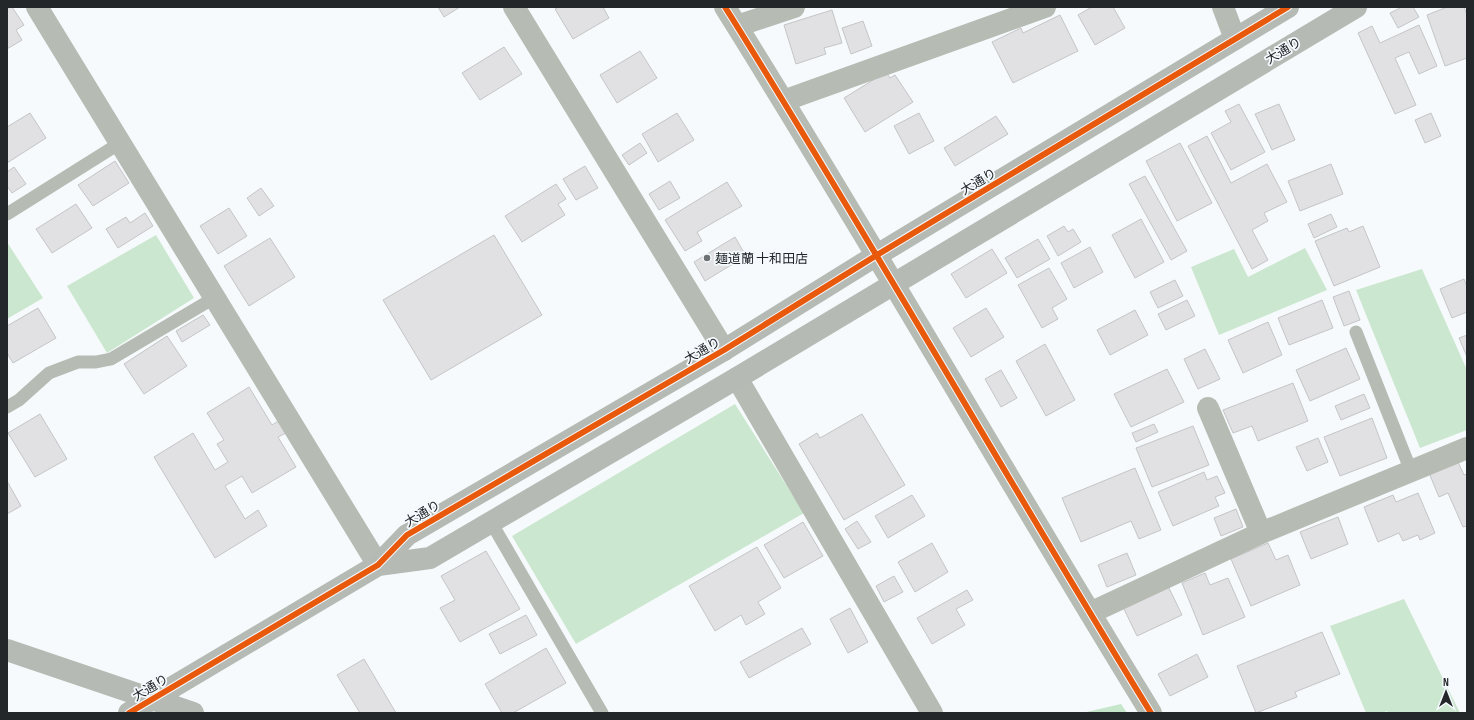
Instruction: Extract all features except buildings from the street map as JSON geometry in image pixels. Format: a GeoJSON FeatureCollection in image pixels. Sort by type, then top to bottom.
{"type":"FeatureCollection","features":[{"type":"Feature","properties":{"kind":"street"},"geometry":{"type":"LineString","coordinates":[[36,7],[378,565]]}},
{"type":"Feature","properties":{"kind":"street"},"geometry":{"type":"LineString","coordinates":[[514,7],[724,350]]}},
{"type":"Feature","properties":{"kind":"street"},"geometry":{"type":"LineString","coordinates":[[725,7],[877,255],[1151,713]]}},
{"type":"Feature","properties":{"kind":"street"},"geometry":{"type":"LineString","coordinates":[[737,26],[794,7]]}},
{"type":"Feature","properties":{"kind":"street"},"geometry":{"type":"LineString","coordinates":[[783,101],[1045,7]]}},
{"type":"Feature","properties":{"kind":"street"},"geometry":{"type":"LineString","coordinates":[[1223,7],[1235,39]]}},
{"type":"Feature","properties":{"kind":"street","name":"大通り"},"geometry":{"type":"LineString","coordinates":[[129,713],[378,565],[407,535],[724,350],[877,255],[1288,7]]}},
{"type":"Feature","properties":{"kind":"street","name":"大通り"},"geometry":{"type":"LineString","coordinates":[[378,565],[430,558],[737,378],[1356,7]]}},
{"type":"Feature","properties":{"kind":"street"},"geometry":{"type":"LineString","coordinates":[[737,378],[932,713]]}},
{"type":"Feature","properties":{"kind":"street"},"geometry":{"type":"LineString","coordinates":[[1208,408],[1261,533]]}},
{"type":"Feature","properties":{"kind":"street"},"geometry":{"type":"LineString","coordinates":[[1090,613],[1261,533],[1467,448]]}},
{"type":"Feature","properties":{"kind":"street"},"geometry":{"type":"LineString","coordinates":[[7,650],[193,713]]}},
{"type":"Feature","properties":{"kind":"lane"},"geometry":{"type":"LineString","coordinates":[[7,214],[120,144]]}},
{"type":"Feature","properties":{"kind":"lane"},"geometry":{"type":"LineString","coordinates":[[7,407],[19,400],[49,373],[78,362],[96,362],[111,359],[214,298]]}},
{"type":"Feature","properties":{"kind":"lane"},"geometry":{"type":"LineString","coordinates":[[1356,332],[1411,471]]}},
{"type":"Feature","properties":{"kind":"lane"},"geometry":{"type":"LineString","coordinates":[[491,522],[602,713]]}},
{"type":"Feature","properties":{"kind":"green space"},"geometry":{"type":"Polygon","coordinates":[[[156,235],[194,298],[107,353],[67,286],[156,235]]]}},
{"type":"Feature","properties":{"kind":"green space"},"geometry":{"type":"Polygon","coordinates":[[[7,242],[43,298],[7,319],[7,242]]]}},
{"type":"Feature","properties":{"kind":"green space"},"geometry":{"type":"Polygon","coordinates":[[[1305,248],[1327,290],[1219,335],[1191,267],[1234,249],[1248,277],[1305,248]]]}},
{"type":"Feature","properties":{"kind":"green space"},"geometry":{"type":"Polygon","coordinates":[[[1422,269],[1467,370],[1467,430],[1420,448],[1356,290],[1422,269]]]}},
{"type":"Feature","properties":{"kind":"green space"},"geometry":{"type":"Polygon","coordinates":[[[735,404],[804,513],[576,644],[512,536],[735,404]]]}},
{"type":"Feature","properties":{"kind":"green space"},"geometry":{"type":"Polygon","coordinates":[[[1404,599],[1460,713],[1388,713],[1387,711],[1382,713],[1366,713],[1330,626],[1404,599]]]}},
{"type":"Feature","properties":{"kind":"green space"},"geometry":{"type":"Polygon","coordinates":[[[1121,704],[1127,713],[1082,713],[1121,704]]]}},
{"type":"Feature","properties":{"kind":"cycle path"},"geometry":{"type":"LineString","coordinates":[[725,7],[833,183],[1044,537],[1151,713]]}},
{"type":"Feature","properties":{"kind":"cycle path"},"geometry":{"type":"LineString","coordinates":[[129,713],[378,565],[407,535],[724,350],[877,255],[1288,7]]}},
{"type":"Feature","properties":{"kind":"place","name":"麺道蘭 十和田店"},"geometry":{"type":"Point","coordinates":[707,258]}}]}
